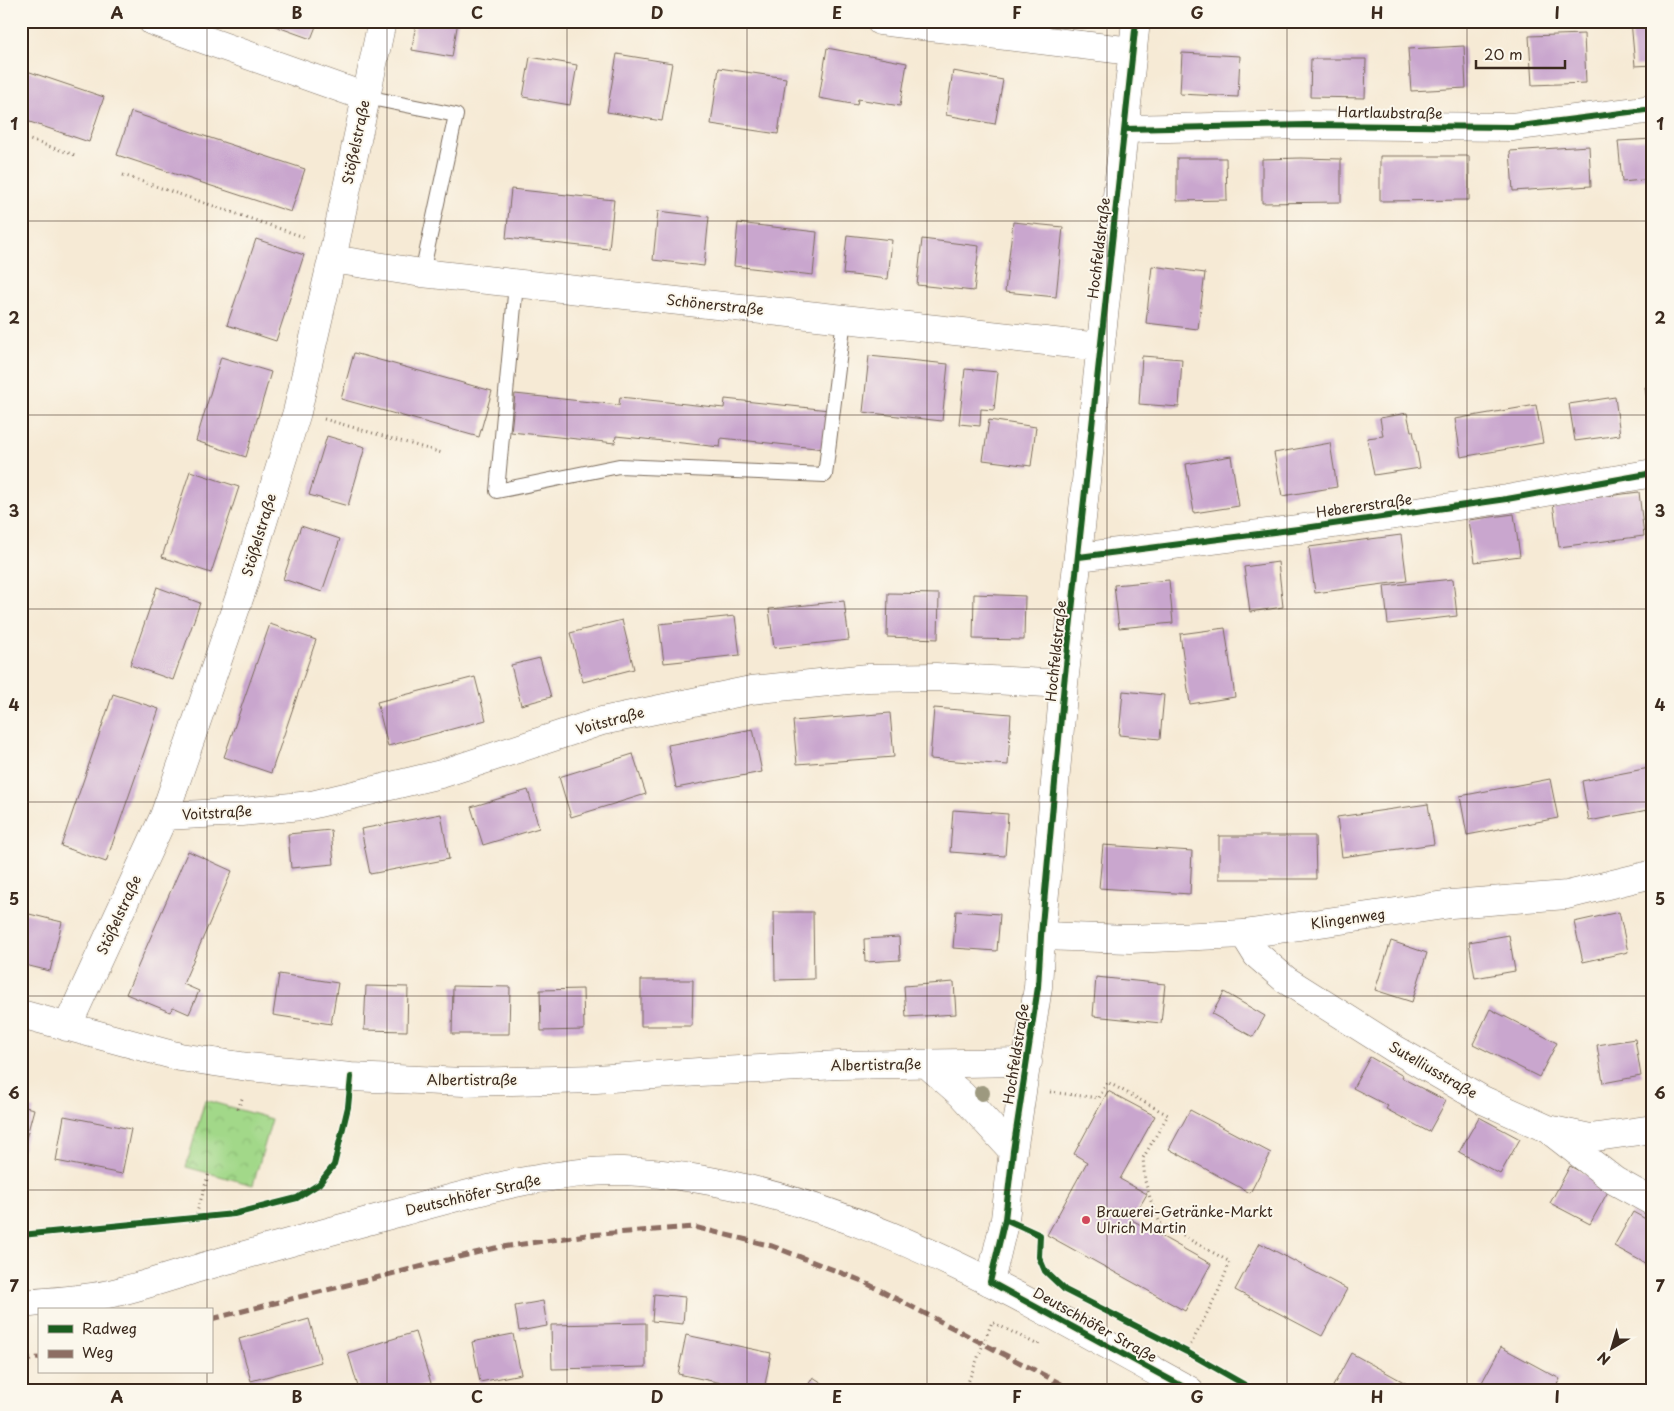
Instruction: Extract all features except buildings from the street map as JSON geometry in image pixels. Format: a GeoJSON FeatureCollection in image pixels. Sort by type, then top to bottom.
{"type":"FeatureCollection","features":[{"type":"Feature","properties":{"kind":"street"},"geometry":{"type":"LineString","coordinates":[[152,21],[366,97]]}},
{"type":"Feature","properties":{"kind":"street","name":"Stößelstraße"},"geometry":{"type":"LineString","coordinates":[[67,1027],[164,816],[243,587],[297,412],[382,21]]}},
{"type":"Feature","properties":{"kind":"street"},"geometry":{"type":"LineString","coordinates":[[880,21],[1132,51]]}},
{"type":"Feature","properties":{"kind":"street","name":"Hochfeldstraße"},"geometry":{"type":"LineString","coordinates":[[990,1282],[1005,1219],[1013,1151],[1038,987],[1064,684],[1136,21]]}},
{"type":"Feature","properties":{"kind":"street","name":"Hartlaubstraße"},"geometry":{"type":"LineString","coordinates":[[1125,129],[1306,125],[1512,127],[1653,109]]}},
{"type":"Feature","properties":{"kind":"street","name":"Schönerstraße"},"geometry":{"type":"LineString","coordinates":[[333,253],[422,273],[1100,347]]}},
{"type":"Feature","properties":{"kind":"street","name":"Hebererstraße"},"geometry":{"type":"LineString","coordinates":[[1079,557],[1298,529],[1507,499],[1653,473]]}},
{"type":"Feature","properties":{"kind":"street","name":"Voitstraße"},"geometry":{"type":"LineString","coordinates":[[164,816],[242,812],[311,805],[441,774],[602,721],[751,690],[868,678],[917,677],[1002,679],[1064,684]]}},
{"type":"Feature","properties":{"kind":"street","name":"Klingenweg"},"geometry":{"type":"LineString","coordinates":[[1041,936],[1130,939],[1244,934],[1450,904],[1567,895],[1653,874]]}},
{"type":"Feature","properties":{"kind":"street","name":"Sutelliusstraße"},"geometry":{"type":"LineString","coordinates":[[1244,934],[1257,955],[1286,980],[1395,1049],[1483,1100],[1548,1130],[1590,1138],[1653,1129]]}},
{"type":"Feature","properties":{"kind":"street","name":"Albertistraße"},"geometry":{"type":"LineString","coordinates":[[21,1014],[180,1057],[248,1067],[351,1077],[464,1082],[568,1080],[839,1065],[928,1065],[1026,1075]]}},
{"type":"Feature","properties":{"kind":"street","name":"Albertistraße"},"geometry":{"type":"LineString","coordinates":[[928,1065],[962,1095],[1013,1151]]}},
{"type":"Feature","properties":{"kind":"street"},"geometry":{"type":"LineString","coordinates":[[1548,1130],[1615,1181],[1653,1202]]}},
{"type":"Feature","properties":{"kind":"street","name":"Deutschhöfer Straße"},"geometry":{"type":"LineString","coordinates":[[21,1304],[112,1293],[480,1191],[579,1174],[620,1171],[663,1174],[766,1192],[850,1219],[906,1242],[990,1282],[1189,1390]]}},
{"type":"Feature","properties":{"kind":"lane"},"geometry":{"type":"LineString","coordinates":[[366,97],[456,115],[422,273]]}},
{"type":"Feature","properties":{"kind":"lane"},"geometry":{"type":"LineString","coordinates":[[516,284],[497,491],[618,466],[826,475],[844,319]]}},
{"type":"Feature","properties":{"kind":"path"},"geometry":{"type":"LineString","coordinates":[[21,137],[75,155]]}},
{"type":"Feature","properties":{"kind":"path"},"geometry":{"type":"LineString","coordinates":[[123,175],[333,253]]}},
{"type":"Feature","properties":{"kind":"path"},"geometry":{"type":"LineString","coordinates":[[297,412],[442,452]]}},
{"type":"Feature","properties":{"kind":"path"},"geometry":{"type":"LineString","coordinates":[[1026,1075],[1099,1098],[1107,1082],[1168,1115],[1142,1158],[1144,1181],[1153,1208],[1160,1223],[1230,1262],[1218,1292],[1187,1352]]}},
{"type":"Feature","properties":{"kind":"path"},"geometry":{"type":"LineString","coordinates":[[195,1219],[209,1173]]}},
{"type":"Feature","properties":{"kind":"path"},"geometry":{"type":"LineString","coordinates":[[965,1390],[992,1322],[1038,1346],[1052,1315]]}},
{"type":"Feature","properties":{"kind":"green space"},"geometry":{"type":"Polygon","coordinates":[[[205,1100],[272,1119],[253,1185],[186,1167],[205,1100]]]}},
{"type":"Feature","properties":{"kind":"marked path"},"geometry":{"type":"LineString","coordinates":[[212,1319],[495,1248],[587,1235],[694,1227],[772,1246],[862,1281],[1073,1390]]}},
{"type":"Feature","properties":{"kind":"marked path"},"geometry":{"type":"LineString","coordinates":[[21,1360],[38,1358]]}},
{"type":"Feature","properties":{"kind":"cycle path"},"geometry":{"type":"LineString","coordinates":[[1136,21],[1064,684],[1038,987],[1013,1151],[1005,1219],[990,1282],[1189,1390]]}},
{"type":"Feature","properties":{"kind":"cycle path"},"geometry":{"type":"LineString","coordinates":[[1125,129],[1306,125],[1512,127],[1653,109]]}},
{"type":"Feature","properties":{"kind":"cycle path"},"geometry":{"type":"LineString","coordinates":[[1079,557],[1298,529],[1507,499],[1653,473]]}},
{"type":"Feature","properties":{"kind":"cycle path"},"geometry":{"type":"LineString","coordinates":[[21,1235],[234,1214],[297,1198],[319,1184],[334,1165],[348,1107],[351,1077]]}},
{"type":"Feature","properties":{"kind":"cycle path"},"geometry":{"type":"LineString","coordinates":[[1005,1219],[1040,1235],[1039,1257],[1045,1271],[1065,1290],[1187,1352],[1254,1390]]}},
{"type":"Feature","properties":{"kind":"place","name":"Brauerei-Getränke-Markt Ulrich Martin"},"geometry":{"type":"Point","coordinates":[1086,1220]}}]}
